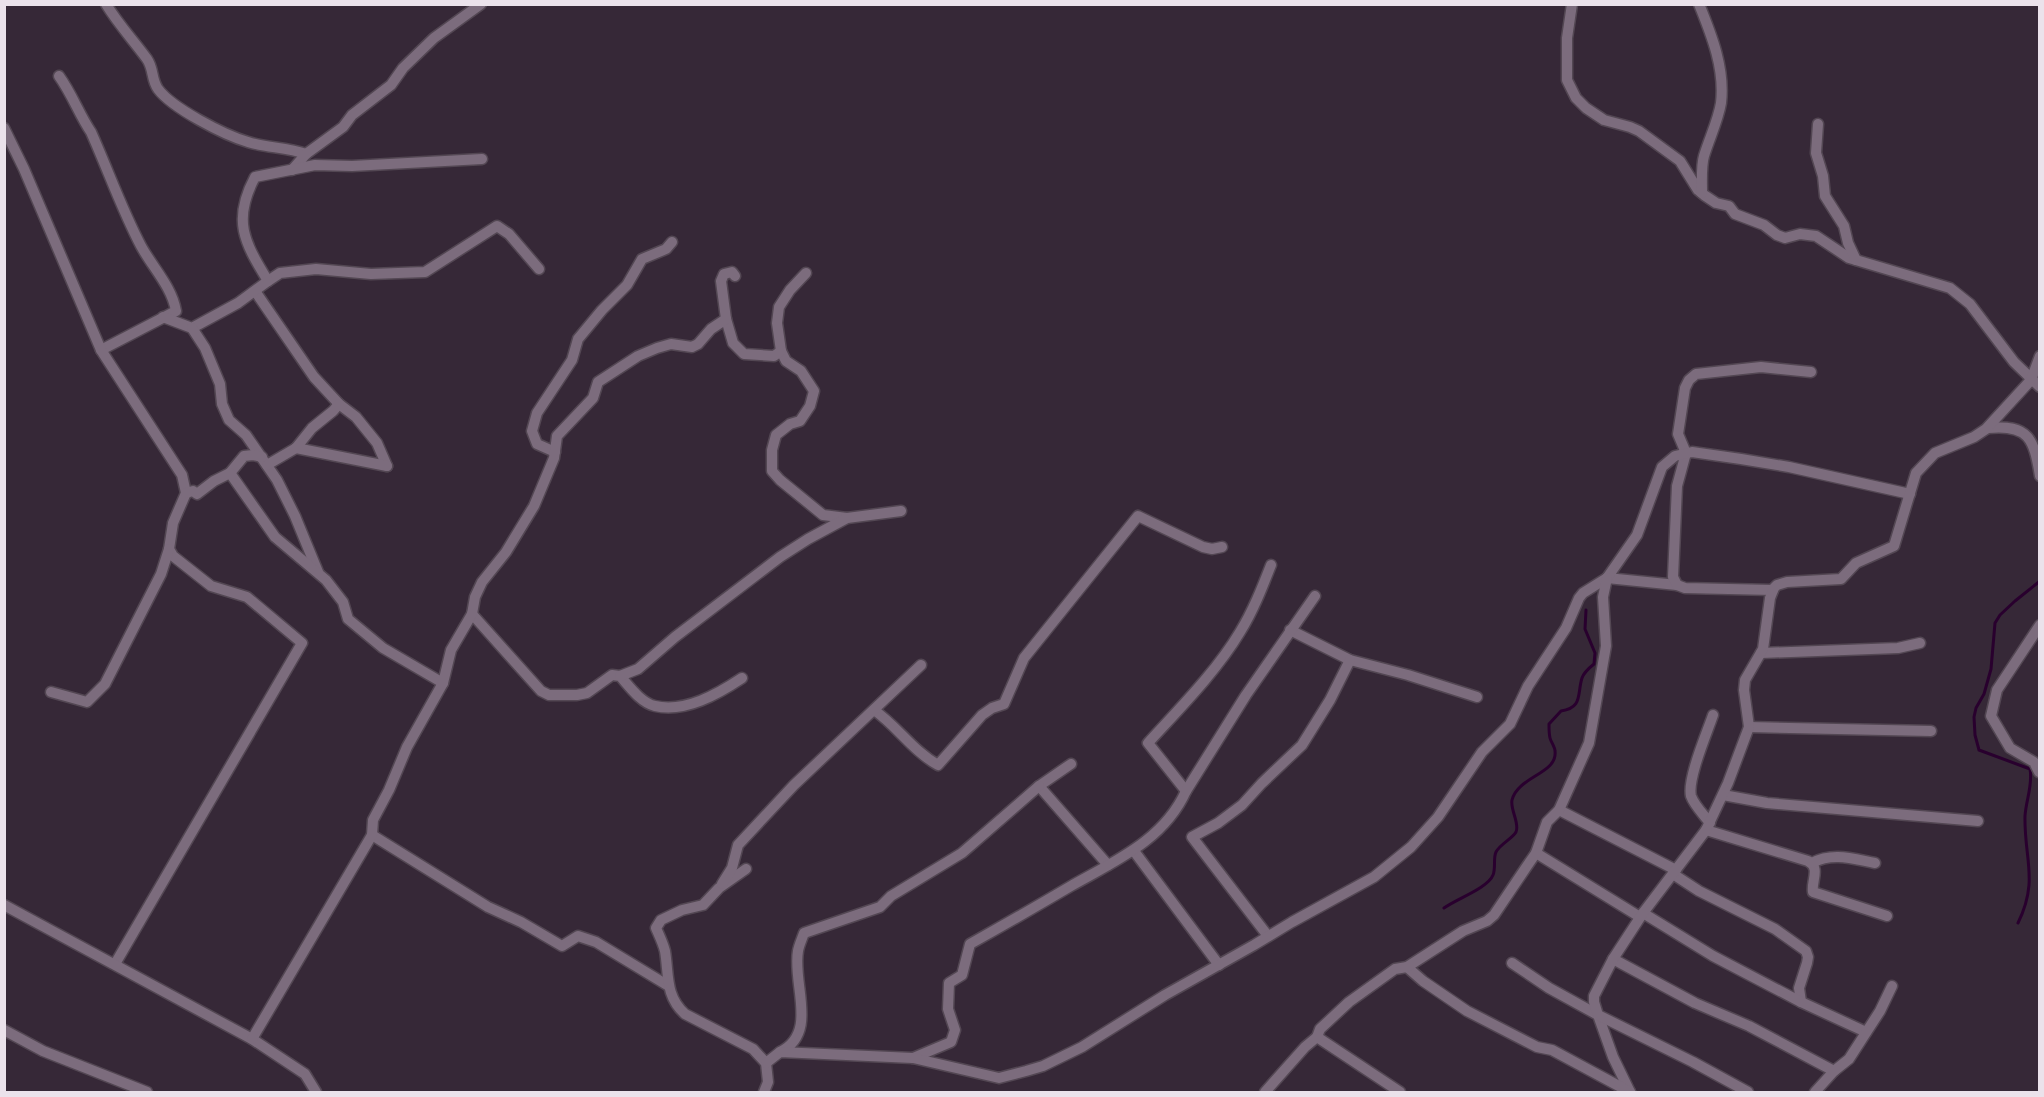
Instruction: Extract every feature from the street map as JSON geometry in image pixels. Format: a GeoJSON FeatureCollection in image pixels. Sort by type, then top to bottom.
{"type":"FeatureCollection","features":[{"type":"Feature","properties":{"kind":"street"},"geometry":{"type":"LineString","coordinates":[[106,4],[152,67],[153,82],[159,91],[177,105],[202,123],[248,142],[296,150],[306,154]]}},
{"type":"Feature","properties":{"kind":"street"},"geometry":{"type":"LineString","coordinates":[[292,170],[306,154],[344,127],[352,115],[391,85],[403,68],[434,38],[480,4]]}},
{"type":"Feature","properties":{"kind":"street"},"geometry":{"type":"LineString","coordinates":[[1572,4],[1567,38],[1567,81],[1576,98],[1586,108],[1604,120],[1639,131],[1680,161],[1702,193],[1716,203],[1729,206],[1735,214],[1764,225],[1777,235],[1785,238],[1800,234],[1816,236],[1856,260],[1950,288],[1962,296],[1977,312],[2014,362],[2035,383]]}},
{"type":"Feature","properties":{"kind":"street"},"geometry":{"type":"LineString","coordinates":[[1699,4],[1715,46],[1721,73],[1718,115],[1703,158],[1702,193]]}},
{"type":"Feature","properties":{"kind":"street"},"geometry":{"type":"LineString","coordinates":[[58,76],[68,88],[80,116],[91,132],[141,246],[175,303],[176,311],[101,350]]}},
{"type":"Feature","properties":{"kind":"street"},"geometry":{"type":"LineString","coordinates":[[1818,124],[1816,153],[1823,176],[1825,196],[1844,226],[1848,243],[1856,260]]}},
{"type":"Feature","properties":{"kind":"street"},"geometry":{"type":"LineString","coordinates":[[4,128],[24,169],[101,350],[182,475],[186,493],[173,523],[169,549],[161,574],[105,684],[87,702],[51,692]]}},
{"type":"Feature","properties":{"kind":"street"},"geometry":{"type":"LineString","coordinates":[[268,281],[252,256],[242,231],[242,213],[255,177],[315,165],[352,166],[482,159]]}},
{"type":"Feature","properties":{"kind":"street"},"geometry":{"type":"LineString","coordinates":[[192,328],[238,303],[280,273],[316,269],[370,274],[425,272],[497,226],[509,234],[539,269]]}},
{"type":"Feature","properties":{"kind":"street"},"geometry":{"type":"LineString","coordinates":[[555,452],[537,444],[532,431],[537,413],[572,360],[578,339],[627,285],[642,259],[666,249],[672,242]]}},
{"type":"Feature","properties":{"kind":"street"},"geometry":{"type":"LineString","coordinates":[[735,276],[732,272],[724,274],[721,281],[726,319],[734,343],[744,354],[774,356],[781,351]]}},
{"type":"Feature","properties":{"kind":"street"},"geometry":{"type":"LineString","coordinates":[[806,273],[790,290],[779,307],[777,323],[781,351],[786,361],[801,370],[814,391],[810,406],[800,421],[790,424],[776,435],[772,450],[772,471],[823,515],[847,518],[901,511]]}},
{"type":"Feature","properties":{"kind":"street"},"geometry":{"type":"LineString","coordinates":[[255,291],[314,376],[339,404],[356,417],[377,443],[387,466],[296,448]]}},
{"type":"Feature","properties":{"kind":"street"},"geometry":{"type":"LineString","coordinates":[[163,317],[192,328],[209,357],[220,384],[222,404],[229,420],[246,435],[265,461],[295,516],[318,573]]}},
{"type":"Feature","properties":{"kind":"street"},"geometry":{"type":"LineString","coordinates":[[252,1039],[372,835],[373,819],[389,790],[407,747],[443,683],[451,650],[472,614],[475,597],[482,582],[506,552],[534,506],[555,452],[557,436],[593,399],[598,382],[638,356],[657,348],[671,344],[692,347],[698,344],[711,329],[726,319]]}},
{"type":"Feature","properties":{"kind":"street"},"geometry":{"type":"LineString","coordinates":[[1630,1092],[1613,1057],[1598,1015],[1594,996],[1613,959],[1642,915],[1708,826],[1723,795],[1749,727],[1744,690],[1745,680],[1763,649],[1773,590],[1782,583],[1841,579],[1856,562],[1894,546],[1916,473],[1924,462],[1935,453],[1974,437],[1988,428],[2035,383],[2040,356]]}},
{"type":"Feature","properties":{"kind":"street"},"geometry":{"type":"LineString","coordinates":[[1677,585],[1673,577],[1672,566],[1677,486],[1686,453],[1678,434],[1685,388],[1689,380],[1696,374],[1761,367],[1812,372]]}},
{"type":"Feature","properties":{"kind":"street"},"geometry":{"type":"LineString","coordinates":[[186,493],[193,490],[197,494],[214,481],[230,473],[244,456],[253,455],[265,461],[296,448],[312,428],[339,404]]}},
{"type":"Feature","properties":{"kind":"street"},"geometry":{"type":"LineString","coordinates":[[1988,428],[2007,426],[2025,433],[2034,444],[2040,476]]}},
{"type":"Feature","properties":{"kind":"street"},"geometry":{"type":"LineString","coordinates":[[1265,1092],[1305,1047],[1317,1037],[1320,1029],[1349,1002],[1395,969],[1407,967],[1463,931],[1487,921],[1494,915],[1536,853],[1547,822],[1559,810],[1589,743],[1606,646],[1603,597],[1607,578],[1636,535],[1662,467],[1675,456],[1692,452],[1789,467],[1910,494]]}},
{"type":"Feature","properties":{"kind":"street"},"geometry":{"type":"LineString","coordinates":[[230,473],[275,537],[318,573],[343,603],[348,619],[383,648],[443,683]]}},
{"type":"Feature","properties":{"kind":"street"},"geometry":{"type":"LineString","coordinates":[[874,710],[889,721],[927,760],[938,765],[982,715],[992,708],[1005,704],[1024,658],[1138,516],[1203,547],[1212,549],[1222,547]]}},
{"type":"Feature","properties":{"kind":"street"},"geometry":{"type":"LineString","coordinates":[[472,614],[541,691],[549,695],[587,693],[612,675],[620,676],[638,669],[675,637],[780,558],[847,518]]}},
{"type":"Feature","properties":{"kind":"street"},"geometry":{"type":"LineString","coordinates":[[115,964],[302,643],[248,597],[211,586],[173,556],[169,549]]}},
{"type":"Feature","properties":{"kind":"street"},"geometry":{"type":"LineString","coordinates":[[1186,791],[1148,743],[1202,683],[1239,634],[1256,604],[1271,565]]}},
{"type":"Feature","properties":{"kind":"street"},"geometry":{"type":"LineString","coordinates":[[780,1052],[913,1058],[999,1078],[1043,1066],[1082,1047],[1165,995],[1374,877],[1411,847],[1438,817],[1482,752],[1510,724],[1528,686],[1566,628],[1583,593],[1607,578],[1677,585],[1685,588],[1773,590]]}},
{"type":"Feature","properties":{"kind":"street"},"geometry":{"type":"LineString","coordinates":[[913,1058],[951,1042],[955,1030],[948,1009],[949,983],[962,975],[970,944],[1134,852],[1159,829],[1179,806],[1246,695],[1315,596]]}},
{"type":"Feature","properties":{"kind":"street"},"geometry":{"type":"LineString","coordinates":[[2039,772],[2034,762],[2010,748],[1991,716],[1998,690],[2040,625]]}},
{"type":"Feature","properties":{"kind":"street"},"geometry":{"type":"LineString","coordinates":[[1290,630],[1350,660],[1408,675],[1477,697]]}},
{"type":"Feature","properties":{"kind":"street"},"geometry":{"type":"LineString","coordinates":[[1761,653],[1898,648],[1920,643]]}},
{"type":"Feature","properties":{"kind":"street"},"geometry":{"type":"LineString","coordinates":[[1268,936],[1192,837],[1218,823],[1242,805],[1302,745],[1330,700],[1350,660]]}},
{"type":"Feature","properties":{"kind":"street"},"geometry":{"type":"LineString","coordinates":[[764,1092],[768,1082],[766,1063],[753,1049],[685,1014],[677,1007],[667,985],[664,949],[656,928],[661,920],[682,910],[703,905],[719,888],[732,868],[738,844],[794,784],[921,665]]}},
{"type":"Feature","properties":{"kind":"street"},"geometry":{"type":"LineString","coordinates":[[620,676],[638,696],[653,706],[680,706],[717,694],[742,678]]}},
{"type":"Feature","properties":{"kind":"street"},"geometry":{"type":"LineString","coordinates":[[1713,715],[1691,782],[1691,795],[1708,826],[1812,863],[1829,856],[1842,856],[1875,863]]}},
{"type":"Feature","properties":{"kind":"street"},"geometry":{"type":"LineString","coordinates":[[1749,727],[1931,731]]}},
{"type":"Feature","properties":{"kind":"street"},"geometry":{"type":"LineString","coordinates":[[766,1063],[792,1046],[801,1026],[798,952],[804,933],[879,907],[891,896],[962,853],[1039,786],[1071,764]]}},
{"type":"Feature","properties":{"kind":"street"},"geometry":{"type":"LineString","coordinates":[[1039,786],[1108,865]]}},
{"type":"Feature","properties":{"kind":"street"},"geometry":{"type":"LineString","coordinates":[[1723,795],[1767,803],[1978,820]]}},
{"type":"Feature","properties":{"kind":"street"},"geometry":{"type":"LineString","coordinates":[[1559,810],[1675,872],[1699,891],[1775,929],[1806,951],[1807,963],[1799,988],[1801,1002]]}},
{"type":"Feature","properties":{"kind":"street"},"geometry":{"type":"LineString","coordinates":[[372,835],[488,907],[521,922],[552,942],[562,946],[578,936],[596,942],[667,985]]}},
{"type":"Feature","properties":{"kind":"street"},"geometry":{"type":"LineString","coordinates":[[1134,852],[1219,965]]}},
{"type":"Feature","properties":{"kind":"street"},"geometry":{"type":"LineString","coordinates":[[1536,853],[1713,956],[1801,1002],[1866,1032]]}},
{"type":"Feature","properties":{"kind":"street"},"geometry":{"type":"LineString","coordinates":[[1812,863],[1815,875],[1813,892],[1822,897],[1887,916]]}},
{"type":"Feature","properties":{"kind":"street"},"geometry":{"type":"LineString","coordinates":[[719,888],[746,869]]}},
{"type":"Feature","properties":{"kind":"street"},"geometry":{"type":"LineString","coordinates":[[4,905],[252,1039],[306,1074],[316,1092]]}},
{"type":"Feature","properties":{"kind":"street"},"geometry":{"type":"LineString","coordinates":[[1613,959],[1695,1003],[1749,1026],[1834,1071]]}},
{"type":"Feature","properties":{"kind":"street"},"geometry":{"type":"LineString","coordinates":[[1512,963],[1549,988],[1598,1015],[1748,1092]]}},
{"type":"Feature","properties":{"kind":"street"},"geometry":{"type":"LineString","coordinates":[[1407,967],[1467,1011],[1537,1047],[1552,1050],[1630,1092]]}},
{"type":"Feature","properties":{"kind":"street"},"geometry":{"type":"LineString","coordinates":[[1815,1092],[1834,1071],[1849,1059],[1892,986]]}},
{"type":"Feature","properties":{"kind":"street"},"geometry":{"type":"LineString","coordinates":[[4,1030],[43,1051],[147,1092]]}},
{"type":"Feature","properties":{"kind":"street"},"geometry":{"type":"LineString","coordinates":[[1317,1037],[1400,1092]]}},
{"type":"Feature","properties":{"kind":"waterway"},"geometry":{"type":"LineString","coordinates":[[2018,923],[2028,894],[2029,882],[2025,816],[2031,781],[2030,769],[1979,750],[1974,717],[1991,669],[1995,623],[2000,615],[2040,581]]}},
{"type":"Feature","properties":{"kind":"waterway"},"geometry":{"type":"LineString","coordinates":[[1444,908],[1490,880],[1494,872],[1496,852],[1516,832],[1517,825],[1512,804],[1516,792],[1550,765],[1554,759],[1555,749],[1550,738],[1549,724],[1561,711],[1573,707],[1578,699],[1583,676],[1594,664],[1595,653],[1585,629],[1586,610]]}}]}
